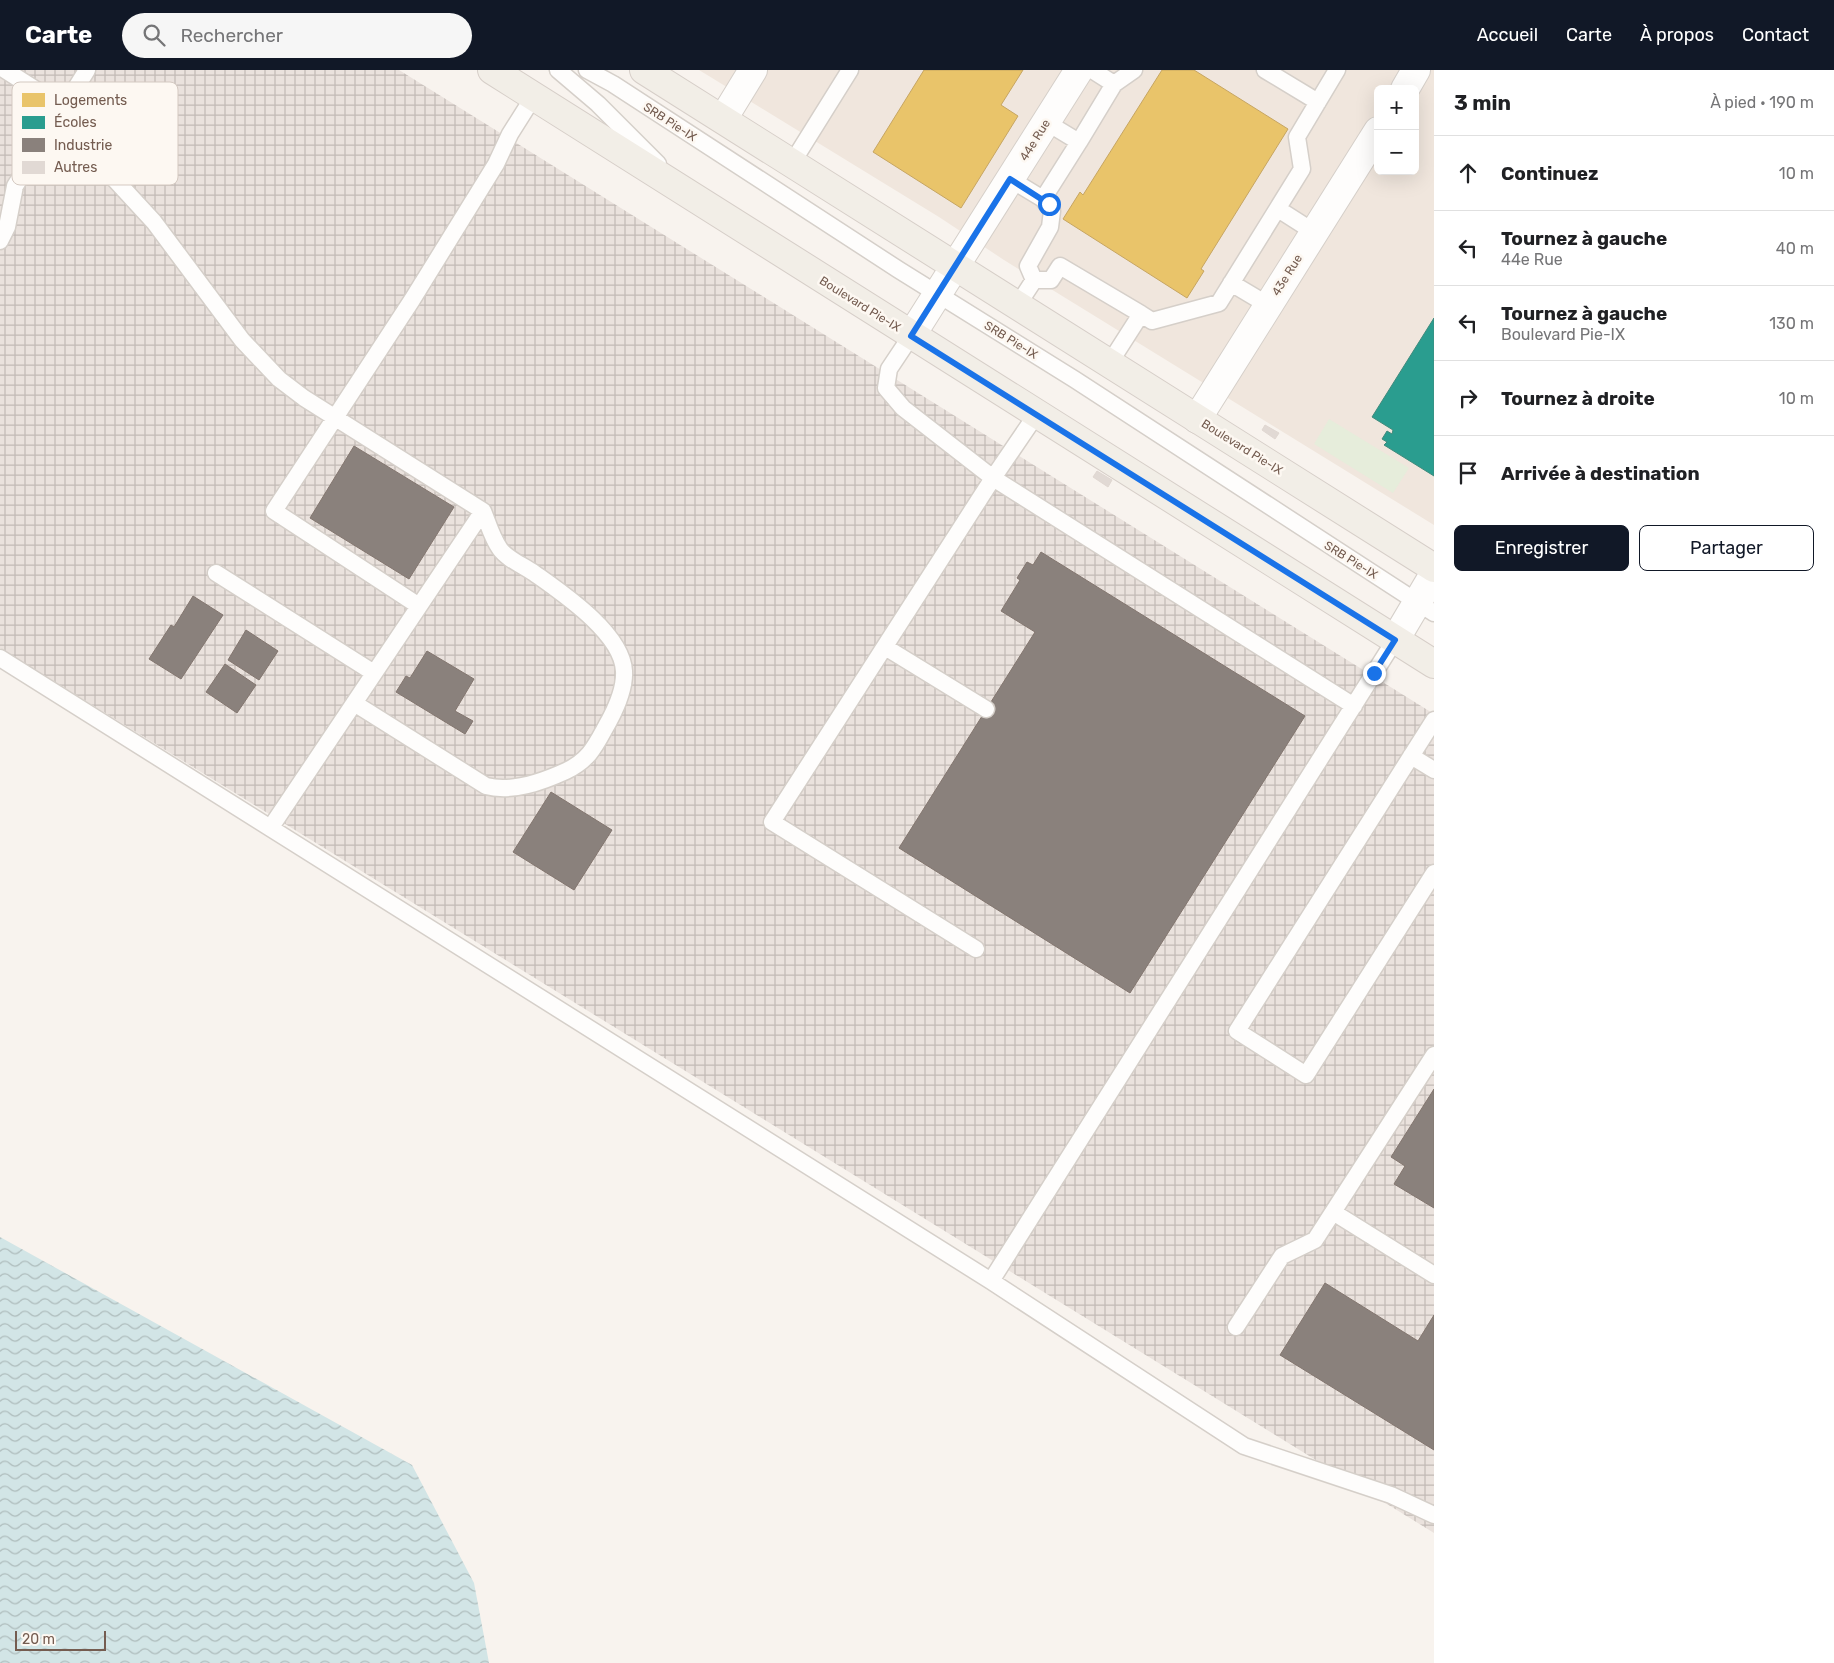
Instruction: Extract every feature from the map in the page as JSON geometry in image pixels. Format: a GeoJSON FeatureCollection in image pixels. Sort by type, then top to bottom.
{"type":"FeatureCollection","features":[{"type":"Feature","properties":{"kind":"main road","name":"Boulevard Pie-IX"},"geometry":{"type":"LineString","coordinates":[[492,70],[690,197],[1434,664]]}},
{"type":"Feature","properties":{"kind":"main road","name":"Boulevard Pie-IX"},"geometry":{"type":"LineString","coordinates":[[652,72],[1017,306],[1434,568]]}},
{"type":"Feature","properties":{"kind":"street"},"geometry":{"type":"LineString","coordinates":[[723,119],[753,70]]}},
{"type":"Feature","properties":{"kind":"street","name":"44e Rue"},"geometry":{"type":"LineString","coordinates":[[911,336],[1079,70]]}},
{"type":"Feature","properties":{"kind":"street"},"geometry":{"type":"LineString","coordinates":[[1407,85],[1416,70]]}},
{"type":"Feature","properties":{"kind":"street","name":"43e Rue"},"geometry":{"type":"LineString","coordinates":[[1197,419],[1374,137]]}},
{"type":"Feature","properties":{"kind":"street"},"geometry":{"type":"LineString","coordinates":[[1395,640],[1426,608],[1434,574]]}},
{"type":"Feature","properties":{"kind":"lane"},"geometry":{"type":"LineString","coordinates":[[5,70],[24,82]]}},
{"type":"Feature","properties":{"kind":"lane"},"geometry":{"type":"LineString","coordinates":[[79,82],[87,70]]}},
{"type":"Feature","properties":{"kind":"lane"},"geometry":{"type":"LineString","coordinates":[[558,70],[598,104],[690,197]]}},
{"type":"Feature","properties":{"kind":"lane","name":"SRB Pie-IX"},"geometry":{"type":"LineString","coordinates":[[587,70],[613,84],[937,294],[1074,379],[1426,608]]}},
{"type":"Feature","properties":{"kind":"lane"},"geometry":{"type":"LineString","coordinates":[[792,163],[850,70]]}},
{"type":"Feature","properties":{"kind":"lane"},"geometry":{"type":"LineString","coordinates":[[1092,70],[1114,84]]}},
{"type":"Feature","properties":{"kind":"lane"},"geometry":{"type":"LineString","coordinates":[[1043,199],[1114,84],[1134,70]]}},
{"type":"Feature","properties":{"kind":"lane"},"geometry":{"type":"LineString","coordinates":[[1264,70],[1318,102]]}},
{"type":"Feature","properties":{"kind":"lane"},"geometry":{"type":"LineString","coordinates":[[1036,251],[1152,321],[1218,303],[1302,169],[1297,137],[1337,70]]}},
{"type":"Feature","properties":{"kind":"lane"},"geometry":{"type":"LineString","coordinates":[[419,606],[274,511],[454,232],[534,96]]}},
{"type":"Feature","properties":{"kind":"lane"},"geometry":{"type":"LineString","coordinates":[[1046,122],[1079,142]]}},
{"type":"Feature","properties":{"kind":"lane"},"geometry":{"type":"LineString","coordinates":[[1010,179],[1049,204],[1053,217],[1050,227],[1028,266],[1034,280]]}},
{"type":"Feature","properties":{"kind":"lane"},"geometry":{"type":"LineString","coordinates":[[120,185],[154,222],[242,340],[279,379],[483,511],[500,550],[556,589],[598,623],[619,655],[624,670],[623,686],[617,704],[591,753],[576,766],[554,776],[512,788],[496,789],[486,786],[354,703]]}},
{"type":"Feature","properties":{"kind":"lane"},"geometry":{"type":"LineString","coordinates":[[0,197],[15,186]]}},
{"type":"Feature","properties":{"kind":"lane"},"geometry":{"type":"LineString","coordinates":[[0,241],[7,227],[15,186]]}},
{"type":"Feature","properties":{"kind":"lane"},"geometry":{"type":"LineString","coordinates":[[1278,208],[1314,232]]}},
{"type":"Feature","properties":{"kind":"lane"},"geometry":{"type":"LineString","coordinates":[[1034,280],[1051,280],[1060,266]]}},
{"type":"Feature","properties":{"kind":"lane"},"geometry":{"type":"LineString","coordinates":[[1017,306],[1034,280]]}},
{"type":"Feature","properties":{"kind":"lane"},"geometry":{"type":"LineString","coordinates":[[1231,284],[1268,305]]}},
{"type":"Feature","properties":{"kind":"lane"},"geometry":{"type":"LineString","coordinates":[[1109,364],[1141,314]]}},
{"type":"Feature","properties":{"kind":"lane"},"geometry":{"type":"LineString","coordinates":[[911,336],[889,369],[886,388],[903,408],[993,478],[1354,706]]}},
{"type":"Feature","properties":{"kind":"lane"},"geometry":{"type":"LineString","coordinates":[[976,949],[772,822],[993,478],[1036,415]]}},
{"type":"Feature","properties":{"kind":"lane"},"geometry":{"type":"LineString","coordinates":[[271,827],[483,511]]}},
{"type":"Feature","properties":{"kind":"lane"},"geometry":{"type":"LineString","coordinates":[[216,573],[374,673]]}},
{"type":"Feature","properties":{"kind":"lane"},"geometry":{"type":"LineString","coordinates":[[991,1282],[1395,640]]}},
{"type":"Feature","properties":{"kind":"lane"},"geometry":{"type":"LineString","coordinates":[[885,646],[986,709]]}},
{"type":"Feature","properties":{"kind":"lane"},"geometry":{"type":"LineString","coordinates":[[0,658],[991,1282],[1244,1446],[1391,1495],[1434,1516]]}},
{"type":"Feature","properties":{"kind":"lane"},"geometry":{"type":"LineString","coordinates":[[1434,720],[1237,1031],[1306,1075],[1434,873]]}},
{"type":"Feature","properties":{"kind":"lane"},"geometry":{"type":"LineString","coordinates":[[1411,756],[1434,770]]}},
{"type":"Feature","properties":{"kind":"lane"},"geometry":{"type":"LineString","coordinates":[[1236,1326],[1282,1256],[1314,1240],[1434,1055]]}},
{"type":"Feature","properties":{"kind":"lane"},"geometry":{"type":"LineString","coordinates":[[1333,1212],[1434,1275]]}},
{"type":"Feature","properties":{"kind":"path"},"geometry":{"type":"LineString","coordinates":[[1055,560],[1065,544]]}},
{"type":"Feature","properties":{"kind":"shaded area"},"geometry":{"type":"Polygon","coordinates":[[[0,70],[399,70],[1434,714],[1434,1533],[0,648],[0,70]]]}},
{"type":"Feature","properties":{"kind":"shaded area"},"geometry":{"type":"Polygon","coordinates":[[[699,70],[1434,70],[1434,525],[1004,260],[939,217],[699,70]]]}},
{"type":"Feature","properties":{"kind":"green space"},"geometry":{"type":"Polygon","coordinates":[[[1329,419],[1409,468],[1393,493],[1314,444],[1329,419]]]}},
{"type":"Feature","properties":{"kind":"water"},"geometry":{"type":"Polygon","coordinates":[[[0,1237],[412,1465],[474,1583],[489,1663],[0,1663],[0,1237]]]}},
{"type":"Feature","properties":{"kind":"building: Logements"},"geometry":{"type":"Polygon","coordinates":[[[924,70],[1023,70],[1001,105],[1018,116],[961,208],[873,152],[924,70]]]}},
{"type":"Feature","properties":{"kind":"building: Logements"},"geometry":{"type":"Polygon","coordinates":[[[1162,70],[1194,70],[1288,129],[1201,269],[1204,271],[1187,298],[1063,219],[1080,192],[1083,195],[1162,70]]]}},
{"type":"Feature","properties":{"kind":"building: Écoles"},"geometry":{"type":"Polygon","coordinates":[[[1434,318],[1434,476],[1384,445],[1387,442],[1382,439],[1387,431],[1392,434],[1393,430],[1372,417],[1434,318]]]}},
{"type":"Feature","properties":{"kind":"building: Industrie"},"geometry":{"type":"Polygon","coordinates":[[[354,446],[454,507],[409,579],[310,518],[354,446]]]}},
{"type":"Feature","properties":{"kind":"building: Industrie"},"geometry":{"type":"Polygon","coordinates":[[[1041,552],[1305,716],[1130,993],[899,848],[1035,632],[1001,611],[1020,580],[1017,578],[1027,562],[1033,565],[1041,552]]]}},
{"type":"Feature","properties":{"kind":"building: Industrie"},"geometry":{"type":"Polygon","coordinates":[[[193,596],[223,615],[181,679],[149,659],[171,625],[174,627],[193,596]]]}},
{"type":"Feature","properties":{"kind":"building: Industrie"},"geometry":{"type":"Polygon","coordinates":[[[246,630],[278,651],[259,680],[228,660],[246,630]]]}},
{"type":"Feature","properties":{"kind":"building: Industrie"},"geometry":{"type":"Polygon","coordinates":[[[427,651],[474,679],[455,711],[473,721],[465,734],[396,692],[406,676],[410,678],[427,651]]]}},
{"type":"Feature","properties":{"kind":"building: Industrie"},"geometry":{"type":"Polygon","coordinates":[[[225,664],[256,685],[237,713],[206,692],[225,664]]]}},
{"type":"Feature","properties":{"kind":"building: Industrie"},"geometry":{"type":"Polygon","coordinates":[[[551,792],[612,830],[574,890],[513,852],[551,792]]]}},
{"type":"Feature","properties":{"kind":"building: Industrie"},"geometry":{"type":"Polygon","coordinates":[[[1434,1089],[1434,1208],[1394,1184],[1405,1166],[1391,1157],[1434,1089]]]}},
{"type":"Feature","properties":{"kind":"building: Industrie"},"geometry":{"type":"Polygon","coordinates":[[[1325,1283],[1418,1341],[1434,1315],[1434,1450],[1280,1355],[1325,1283]]]}},
{"type":"Feature","properties":{"kind":"building: Autres"},"geometry":{"type":"Polygon","coordinates":[[[1265,425],[1279,433],[1275,439],[1262,430],[1265,425]]]}},
{"type":"Feature","properties":{"kind":"building: Autres"},"geometry":{"type":"Polygon","coordinates":[[[1097,471],[1112,480],[1108,487],[1093,477],[1097,471]]]}},
{"type":"Feature","properties":{"kind":"route"},"geometry":{"type":"LineString","coordinates":[[1049,204],[1010,179],[911,336],[1395,640],[1374,673]]}}]}
